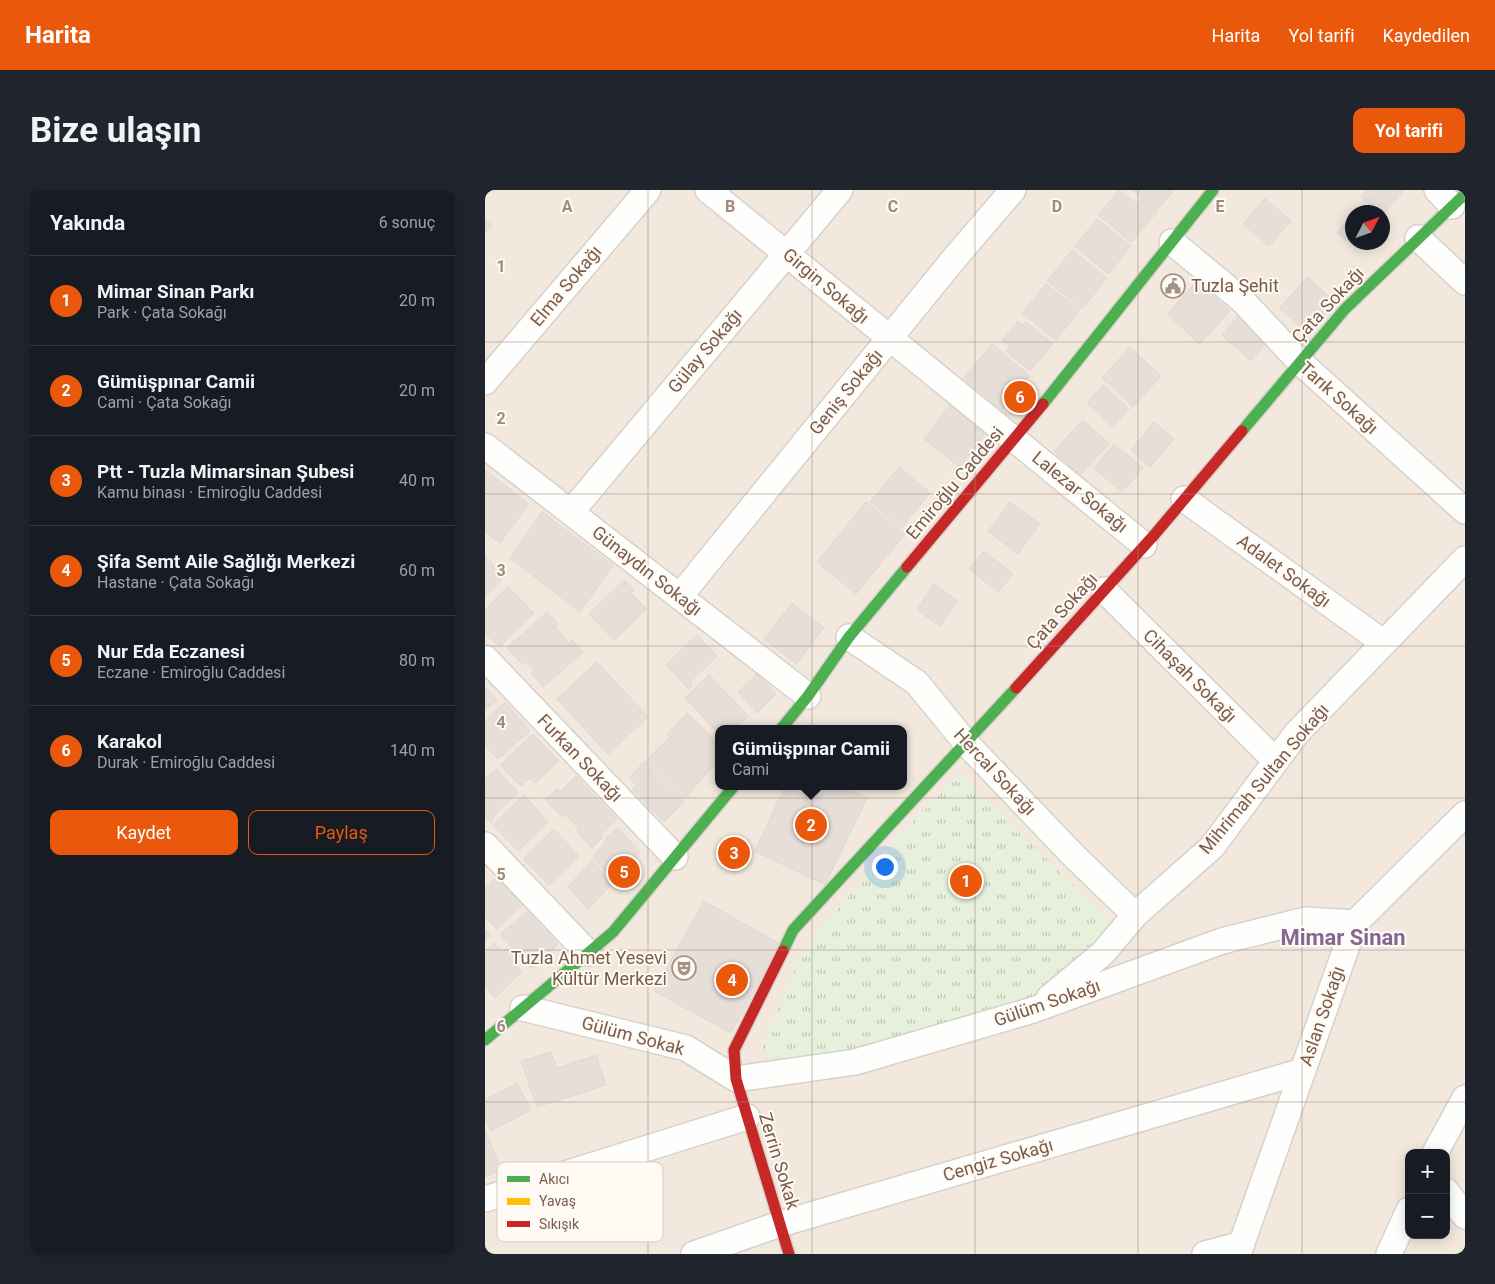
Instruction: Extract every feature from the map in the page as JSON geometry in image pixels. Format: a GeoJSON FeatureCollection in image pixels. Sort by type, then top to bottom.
{"type":"FeatureCollection","features":[{"type":"Feature","properties":{"kind":"street","name":"Elma Sokağı"},"geometry":{"type":"LineString","coordinates":[[485,382],[648,190]]}},
{"type":"Feature","properties":{"kind":"street","name":"Girgin Sokağı"},"geometry":{"type":"LineString","coordinates":[[708,190],[1015,438]]}},
{"type":"Feature","properties":{"kind":"street","name":"Gülay Sokağı"},"geometry":{"type":"LineString","coordinates":[[571,512],[840,190]]}},
{"type":"Feature","properties":{"kind":"street","name":"Geniş Sokağı"},"geometry":{"type":"LineString","coordinates":[[680,596],[889,338],[1013,190]]}},
{"type":"Feature","properties":{"kind":"street","name":"Emiroğlu Caddesi"},"geometry":{"type":"LineString","coordinates":[[784,725],[808,696],[849,637],[1066,376],[1213,190]]}},
{"type":"Feature","properties":{"kind":"street","name":"Çata Sokağı"},"geometry":{"type":"LineString","coordinates":[[736,1079],[734,1050],[793,930],[966,744],[1145,545],[1345,309],[1418,238],[1451,197]]}},
{"type":"Feature","properties":{"kind":"street"},"geometry":{"type":"LineString","coordinates":[[1418,238],[1465,282]]}},
{"type":"Feature","properties":{"kind":"street","name":"Tarık Sokağı"},"geometry":{"type":"LineString","coordinates":[[1173,242],[1242,300],[1300,362],[1465,511]]}},
{"type":"Feature","properties":{"kind":"street","name":"Lalezar Sokağı"},"geometry":{"type":"LineString","coordinates":[[1015,438],[1145,545]]}},
{"type":"Feature","properties":{"kind":"street","name":"Günaydın Sokağı"},"geometry":{"type":"LineString","coordinates":[[485,446],[808,696]]}},
{"type":"Feature","properties":{"kind":"street","name":"Adalet Sokağı"},"geometry":{"type":"LineString","coordinates":[[1184,499],[1384,643]]}},
{"type":"Feature","properties":{"kind":"street","name":"Mihrimah Sultan Sokağı"},"geometry":{"type":"LineString","coordinates":[[1033,1010],[1103,954],[1135,915],[1212,847],[1296,734],[1465,559]]}},
{"type":"Feature","properties":{"kind":"street","name":"Cihaşah Sokağı"},"geometry":{"type":"LineString","coordinates":[[1104,590],[1276,761]]}},
{"type":"Feature","properties":{"kind":"street","name":"Hercal Sokağı"},"geometry":{"type":"LineString","coordinates":[[849,637],[917,682],[966,744],[1073,855],[1135,915]]}},
{"type":"Feature","properties":{"kind":"street","name":"Furkan Sokağı"},"geometry":{"type":"LineString","coordinates":[[485,658],[675,857]]}},
{"type":"Feature","properties":{"kind":"street"},"geometry":{"type":"LineString","coordinates":[[487,1034],[523,1008],[613,932],[731,790]]}},
{"type":"Feature","properties":{"kind":"street","name":"Aslan Sokağı"},"geometry":{"type":"LineString","coordinates":[[1240,1249],[1355,923],[1465,814]]}},
{"type":"Feature","properties":{"kind":"street"},"geometry":{"type":"LineString","coordinates":[[485,845],[588,953]]}},
{"type":"Feature","properties":{"kind":"street","name":"Gülüm Sokağı"},"geometry":{"type":"LineString","coordinates":[[736,1079],[855,1062],[1033,1010],[1222,941],[1306,920],[1355,923]]}},
{"type":"Feature","properties":{"kind":"street","name":"Gülüm Sokak"},"geometry":{"type":"LineString","coordinates":[[523,1008],[687,1048],[736,1079]]}},
{"type":"Feature","properties":{"kind":"street","name":"Cengiz Sokağı"},"geometry":{"type":"LineString","coordinates":[[694,1254],[780,1224],[1303,1071]]}},
{"type":"Feature","properties":{"kind":"street","name":"Zerrin Sokak"},"geometry":{"type":"LineString","coordinates":[[736,1079],[789,1254]]}},
{"type":"Feature","properties":{"kind":"street"},"geometry":{"type":"LineString","coordinates":[[1437,1149],[1465,1098]]}},
{"type":"Feature","properties":{"kind":"street"},"geometry":{"type":"LineString","coordinates":[[603,1162],[747,1117]]}},
{"type":"Feature","properties":{"kind":"street"},"geometry":{"type":"LineString","coordinates":[[1448,1194],[1465,1216]]}},
{"type":"Feature","properties":{"kind":"street"},"geometry":{"type":"LineString","coordinates":[[485,1199],[497,1195]]}},
{"type":"Feature","properties":{"kind":"street"},"geometry":{"type":"LineString","coordinates":[[1389,1254],[1405,1219]]}},
{"type":"Feature","properties":{"kind":"street"},"geometry":{"type":"LineString","coordinates":[[1205,1254],[1240,1249]]}},
{"type":"Feature","properties":{"kind":"shaded area"},"geometry":{"type":"Polygon","coordinates":[[[485,190],[1465,190],[1465,1254],[485,1254],[485,190]]]}},
{"type":"Feature","properties":{"kind":"green space"},"geometry":{"type":"Polygon","coordinates":[[[959,773],[1114,925],[1093,949],[1028,999],[841,1055],[781,1059],[762,1049],[803,951],[898,838],[959,773]]]}},
{"type":"Feature","properties":{"kind":"building"},"geometry":{"type":"Polygon","coordinates":[[[1119,190],[1137,204],[1141,198],[1157,212],[1131,242],[1098,215],[1119,190]]]}},
{"type":"Feature","properties":{"kind":"building"},"geometry":{"type":"Polygon","coordinates":[[[1132,190],[1174,190],[1157,210],[1132,190]]]}},
{"type":"Feature","properties":{"kind":"building"},"geometry":{"type":"Polygon","coordinates":[[[1367,190],[1401,190],[1403,192],[1390,207],[1390,205],[1370,205],[1361,197],[1367,190]]]}},
{"type":"Feature","properties":{"kind":"building"},"geometry":{"type":"Polygon","coordinates":[[[1265,198],[1291,221],[1269,246],[1243,224],[1265,198]]]}},
{"type":"Feature","properties":{"kind":"building"},"geometry":{"type":"Polygon","coordinates":[[[485,218],[492,226],[485,233],[485,218]]]}},
{"type":"Feature","properties":{"kind":"building"},"geometry":{"type":"Polygon","coordinates":[[[1097,219],[1131,246],[1108,274],[1075,246],[1097,219]]]}},
{"type":"Feature","properties":{"kind":"building"},"geometry":{"type":"Polygon","coordinates":[[[1345,224],[1345,239],[1337,233],[1345,224]]]}},
{"type":"Feature","properties":{"kind":"building"},"geometry":{"type":"Polygon","coordinates":[[[1072,250],[1107,278],[1082,309],[1047,281],[1072,250]]]}},
{"type":"Feature","properties":{"kind":"building"},"geometry":{"type":"Polygon","coordinates":[[[1308,277],[1336,303],[1308,333],[1279,308],[1308,277]]]}},
{"type":"Feature","properties":{"kind":"building"},"geometry":{"type":"Polygon","coordinates":[[[1197,281],[1230,311],[1200,344],[1167,314],[1197,281]]]}},
{"type":"Feature","properties":{"kind":"building"},"geometry":{"type":"Polygon","coordinates":[[[1046,284],[1080,310],[1056,340],[1022,313],[1046,284]]]}},
{"type":"Feature","properties":{"kind":"building"},"geometry":{"type":"Polygon","coordinates":[[[1240,314],[1269,340],[1251,361],[1222,335],[1240,314]]]}},
{"type":"Feature","properties":{"kind":"building"},"geometry":{"type":"Polygon","coordinates":[[[1018,321],[1023,325],[1026,322],[1053,344],[1030,371],[1006,351],[1010,346],[1002,340],[1018,321]]]}},
{"type":"Feature","properties":{"kind":"building"},"geometry":{"type":"Polygon","coordinates":[[[992,344],[1030,376],[1002,410],[964,378],[992,344]]]}},
{"type":"Feature","properties":{"kind":"building"},"geometry":{"type":"Polygon","coordinates":[[[1130,347],[1161,376],[1133,407],[1102,378],[1130,347]]]}},
{"type":"Feature","properties":{"kind":"building"},"geometry":{"type":"Polygon","coordinates":[[[1103,385],[1129,409],[1113,427],[1087,403],[1103,385]]]}},
{"type":"Feature","properties":{"kind":"building"},"geometry":{"type":"Polygon","coordinates":[[[950,405],[986,433],[960,467],[924,439],[950,405]]]}},
{"type":"Feature","properties":{"kind":"building"},"geometry":{"type":"Polygon","coordinates":[[[1083,420],[1109,444],[1080,475],[1054,451],[1083,420]]]}},
{"type":"Feature","properties":{"kind":"building"},"geometry":{"type":"Polygon","coordinates":[[[1154,422],[1174,439],[1150,467],[1131,450],[1154,422]]]}},
{"type":"Feature","properties":{"kind":"building"},"geometry":{"type":"Polygon","coordinates":[[[1114,444],[1143,468],[1122,492],[1094,468],[1114,444]]]}},
{"type":"Feature","properties":{"kind":"building"},"geometry":{"type":"Polygon","coordinates":[[[899,467],[930,493],[901,528],[870,502],[899,467]]]}},
{"type":"Feature","properties":{"kind":"building"},"geometry":{"type":"Polygon","coordinates":[[[485,470],[529,504],[500,543],[485,532],[485,470]]]}},
{"type":"Feature","properties":{"kind":"building"},"geometry":{"type":"Polygon","coordinates":[[[866,502],[905,534],[856,594],[817,562],[866,502]]]}},
{"type":"Feature","properties":{"kind":"building"},"geometry":{"type":"Polygon","coordinates":[[[1010,502],[1040,524],[1018,554],[988,531],[1010,502]]]}},
{"type":"Feature","properties":{"kind":"building"},"geometry":{"type":"Polygon","coordinates":[[[542,512],[613,565],[580,612],[510,558],[542,512]]]}},
{"type":"Feature","properties":{"kind":"building"},"geometry":{"type":"Polygon","coordinates":[[[984,551],[1013,574],[998,592],[969,569],[984,551]]]}},
{"type":"Feature","properties":{"kind":"building"},"geometry":{"type":"Polygon","coordinates":[[[485,556],[505,576],[485,597],[485,556]]]}},
{"type":"Feature","properties":{"kind":"building"},"geometry":{"type":"Polygon","coordinates":[[[624,580],[634,590],[631,593],[647,609],[614,640],[589,614],[624,580]]]}},
{"type":"Feature","properties":{"kind":"building"},"geometry":{"type":"Polygon","coordinates":[[[934,584],[958,601],[940,626],[917,610],[934,584]]]}},
{"type":"Feature","properties":{"kind":"building"},"geometry":{"type":"Polygon","coordinates":[[[508,587],[534,613],[499,647],[485,633],[485,610],[508,587]]]}},
{"type":"Feature","properties":{"kind":"building"},"geometry":{"type":"Polygon","coordinates":[[[792,603],[824,628],[796,664],[764,639],[792,603]]]}},
{"type":"Feature","properties":{"kind":"building"},"geometry":{"type":"Polygon","coordinates":[[[547,612],[558,624],[555,627],[569,643],[572,640],[583,652],[543,687],[531,673],[534,670],[525,661],[522,664],[507,648],[547,612]]]}},
{"type":"Feature","properties":{"kind":"building"},"geometry":{"type":"Polygon","coordinates":[[[697,635],[717,656],[690,682],[693,685],[689,689],[666,665],[697,635]]]}},
{"type":"Feature","properties":{"kind":"building"},"geometry":{"type":"Polygon","coordinates":[[[597,662],[648,717],[608,754],[557,699],[597,662]]]}},
{"type":"Feature","properties":{"kind":"building"},"geometry":{"type":"Polygon","coordinates":[[[758,673],[776,694],[757,713],[738,692],[758,673]]]}},
{"type":"Feature","properties":{"kind":"building"},"geometry":{"type":"Polygon","coordinates":[[[709,675],[748,716],[738,725],[715,725],[715,730],[685,698],[709,675]]]}},
{"type":"Feature","properties":{"kind":"building"},"geometry":{"type":"Polygon","coordinates":[[[485,687],[497,700],[485,711],[485,687]]]}},
{"type":"Feature","properties":{"kind":"building"},"geometry":{"type":"Polygon","coordinates":[[[505,702],[530,731],[498,759],[485,745],[485,721],[505,702]]]}},
{"type":"Feature","properties":{"kind":"building"},"geometry":{"type":"Polygon","coordinates":[[[687,713],[715,740],[715,765],[707,773],[667,734],[687,713]]]}},
{"type":"Feature","properties":{"kind":"building"},"geometry":{"type":"Polygon","coordinates":[[[533,734],[559,761],[535,783],[530,778],[521,786],[500,765],[533,734]]]}},
{"type":"Feature","properties":{"kind":"building"},"geometry":{"type":"Polygon","coordinates":[[[670,737],[707,773],[684,799],[647,760],[670,737]]]}},
{"type":"Feature","properties":{"kind":"building"},"geometry":{"type":"Polygon","coordinates":[[[645,761],[684,802],[664,822],[632,789],[636,785],[629,778],[645,761]]]}},
{"type":"Feature","properties":{"kind":"building"},"geometry":{"type":"Polygon","coordinates":[[[496,769],[518,792],[497,812],[491,823],[485,817],[485,779],[496,769]]]}},
{"type":"Feature","properties":{"kind":"building"},"geometry":{"type":"Polygon","coordinates":[[[576,776],[617,819],[602,834],[602,838],[592,848],[577,832],[579,829],[565,814],[562,817],[545,799],[557,789],[560,792],[576,776]]]}},
{"type":"Feature","properties":{"kind":"building"},"geometry":{"type":"Polygon","coordinates":[[[783,790],[851,790],[867,798],[825,885],[755,851],[783,790]]]}},
{"type":"Feature","properties":{"kind":"building"},"geometry":{"type":"Polygon","coordinates":[[[524,795],[548,822],[518,851],[493,825],[524,795]]]}},
{"type":"Feature","properties":{"kind":"building"},"geometry":{"type":"Polygon","coordinates":[[[618,828],[640,852],[613,881],[593,857],[604,844],[606,838],[618,828]]]}},
{"type":"Feature","properties":{"kind":"building"},"geometry":{"type":"Polygon","coordinates":[[[554,829],[579,856],[549,885],[523,859],[554,829]]]}},
{"type":"Feature","properties":{"kind":"building"},"geometry":{"type":"Polygon","coordinates":[[[592,860],[612,884],[588,909],[568,887],[592,860]]]}},
{"type":"Feature","properties":{"kind":"building"},"geometry":{"type":"Polygon","coordinates":[[[496,877],[523,904],[497,929],[485,917],[485,888],[496,877]]]}},
{"type":"Feature","properties":{"kind":"building"},"geometry":{"type":"Polygon","coordinates":[[[704,901],[780,944],[731,1033],[654,991],[704,901]]]}},
{"type":"Feature","properties":{"kind":"building"},"geometry":{"type":"Polygon","coordinates":[[[527,911],[558,944],[531,969],[500,935],[527,911]]]}},
{"type":"Feature","properties":{"kind":"building"},"geometry":{"type":"Polygon","coordinates":[[[485,929],[491,935],[485,941],[485,929]]]}},
{"type":"Feature","properties":{"kind":"building"},"geometry":{"type":"Polygon","coordinates":[[[494,943],[503,952],[506,948],[516,958],[513,962],[522,971],[495,998],[485,987],[485,952],[494,943]]]}},
{"type":"Feature","properties":{"kind":"building"},"geometry":{"type":"Polygon","coordinates":[[[551,1052],[557,1068],[596,1055],[606,1085],[537,1107],[521,1061],[551,1052]]]}},
{"type":"Feature","properties":{"kind":"building"},"geometry":{"type":"Polygon","coordinates":[[[517,1083],[531,1110],[491,1131],[485,1118],[485,1100],[517,1083]]]}},
{"type":"Feature","properties":{"kind":"building"},"geometry":{"type":"Polygon","coordinates":[[[485,1130],[498,1162],[497,1172],[485,1177],[485,1130]]]}},
{"type":"Feature","properties":{"kind":"traffic: fast"},"geometry":{"type":"LineString","coordinates":[[1043,404],[1213,190]]}},
{"type":"Feature","properties":{"kind":"traffic: fast"},"geometry":{"type":"LineString","coordinates":[[1242,431],[1345,309],[1465,194]]}},
{"type":"Feature","properties":{"kind":"traffic: fast"},"geometry":{"type":"LineString","coordinates":[[784,725],[808,696],[849,637],[907,567]]}},
{"type":"Feature","properties":{"kind":"traffic: fast"},"geometry":{"type":"LineString","coordinates":[[783,951],[793,930],[1016,688]]}},
{"type":"Feature","properties":{"kind":"traffic: fast"},"geometry":{"type":"LineString","coordinates":[[485,1040],[613,932],[731,790]]}},
{"type":"Feature","properties":{"kind":"traffic: jam"},"geometry":{"type":"LineString","coordinates":[[907,567],[1043,404]]}},
{"type":"Feature","properties":{"kind":"traffic: jam"},"geometry":{"type":"LineString","coordinates":[[1016,688],[1155,534],[1242,431]]}},
{"type":"Feature","properties":{"kind":"traffic: jam"},"geometry":{"type":"LineString","coordinates":[[783,951],[734,1050],[736,1079],[789,1254]]}},
{"type":"Feature","properties":{"kind":"place","name":"Tuzla Şehit"},"geometry":{"type":"Point","coordinates":[1173,286]}},
{"type":"Feature","properties":{"kind":"place","name":"Karakol"},"geometry":{"type":"Point","coordinates":[1020,397]}},
{"type":"Feature","properties":{"kind":"place","name":"Gümüşpınar Camii"},"geometry":{"type":"Point","coordinates":[811,825]}},
{"type":"Feature","properties":{"kind":"place","name":"Ptt - Tuzla Mimarsinan Şubesi"},"geometry":{"type":"Point","coordinates":[734,853]}},
{"type":"Feature","properties":{"kind":"place","name":"Nur Eda Eczanesi"},"geometry":{"type":"Point","coordinates":[624,872]}},
{"type":"Feature","properties":{"kind":"place","name":"Mimar Sinan Parkı"},"geometry":{"type":"Point","coordinates":[966,881]}},
{"type":"Feature","properties":{"kind":"place","name":"Tuzla Ahmet Yesevi Kültür Merkezi"},"geometry":{"type":"Point","coordinates":[684,968]}},
{"type":"Feature","properties":{"kind":"place","name":"Şifa Semt Aile Sağlığı Merkezi"},"geometry":{"type":"Point","coordinates":[732,980]}},
{"type":"Feature","properties":{"kind":"district","name":"Mimar Sinan"},"geometry":{"type":"Point","coordinates":[1343,937]}}]}
